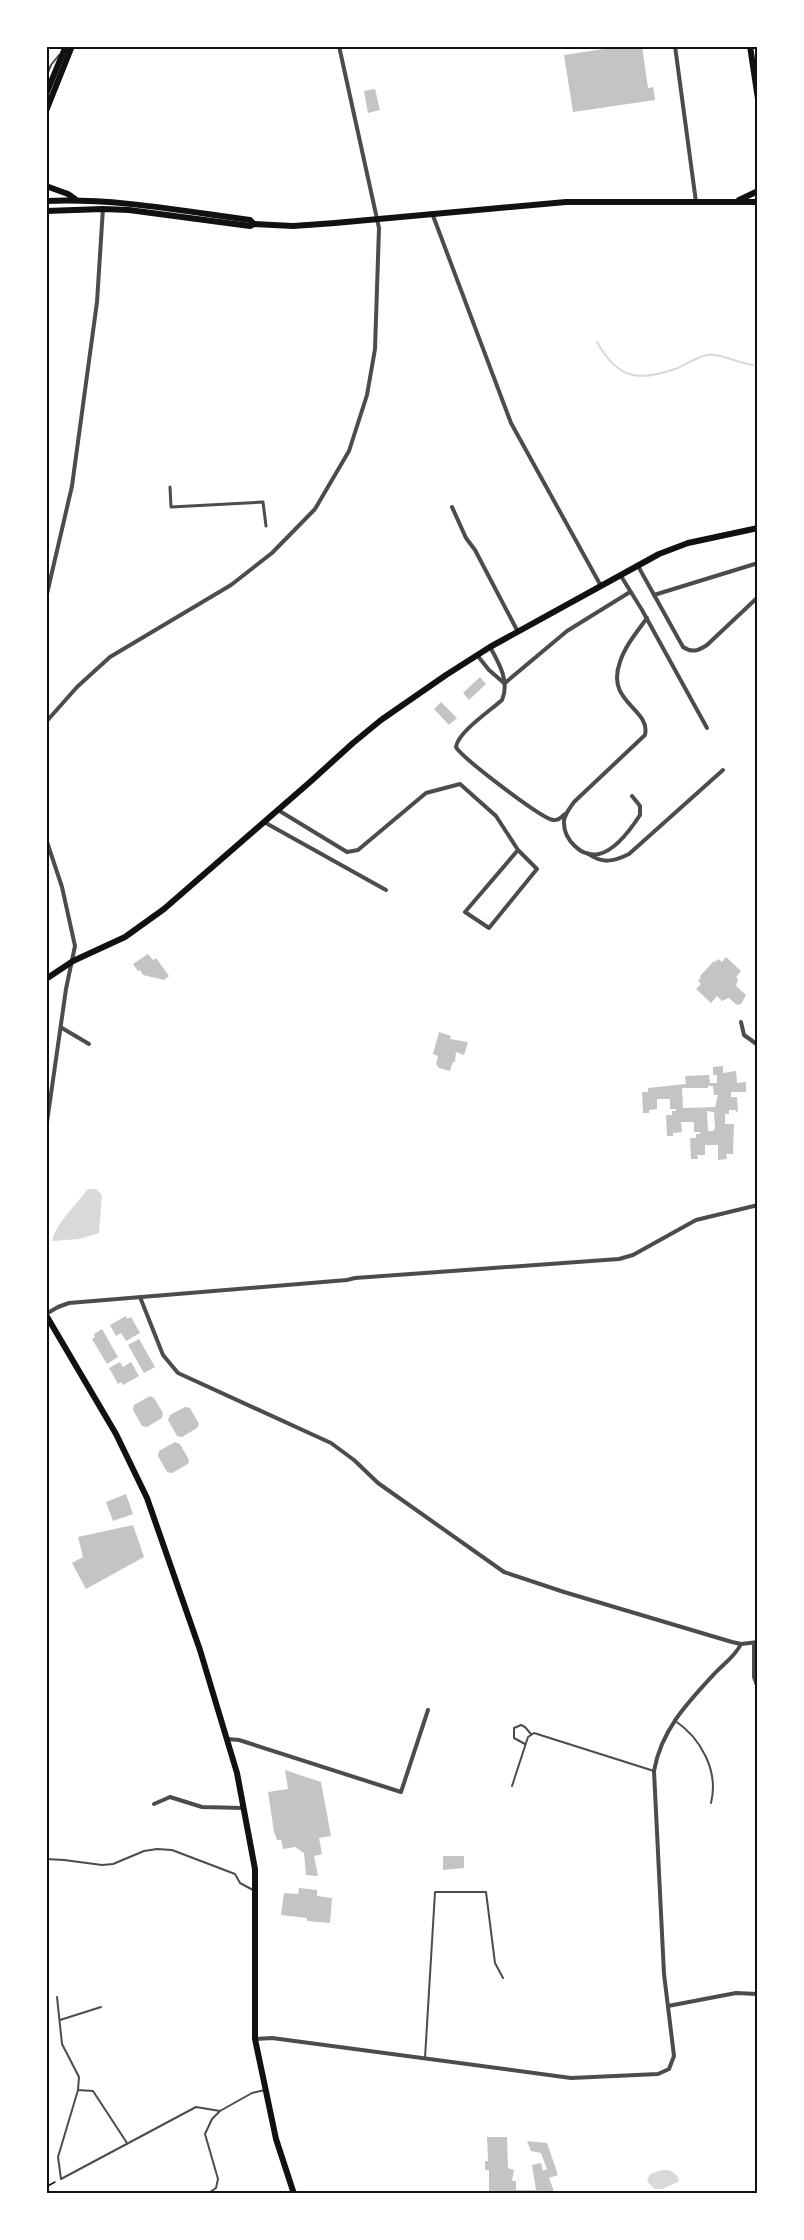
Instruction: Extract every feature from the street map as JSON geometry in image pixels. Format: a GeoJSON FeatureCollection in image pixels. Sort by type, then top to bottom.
{"type":"FeatureCollection","features":[{"type":"Feature","properties":{"kind":"main road"},"geometry":{"type":"LineString","coordinates":[[750,46],[758,99]]}},
{"type":"Feature","properties":{"kind":"main road"},"geometry":{"type":"LineString","coordinates":[[46,94],[68,47]]}},
{"type":"Feature","properties":{"kind":"main road"},"geometry":{"type":"LineString","coordinates":[[46,111],[68,47]]}},
{"type":"Feature","properties":{"kind":"main road"},"geometry":{"type":"LineString","coordinates":[[46,186],[75,199]]}},
{"type":"Feature","properties":{"kind":"main road"},"geometry":{"type":"LineString","coordinates":[[737,201],[758,191]]}},
{"type":"Feature","properties":{"kind":"main road"},"geometry":{"type":"LineString","coordinates":[[46,201],[75,199],[104,205],[250,219],[254,224],[293,226],[566,201],[758,202]]}},
{"type":"Feature","properties":{"kind":"main road"},"geometry":{"type":"LineString","coordinates":[[46,211],[104,205]]}},
{"type":"Feature","properties":{"kind":"main road"},"geometry":{"type":"LineString","coordinates":[[46,979],[73,961],[138,929],[184,892],[381,720],[477,655],[659,554],[688,543],[758,528]]}},
{"type":"Feature","properties":{"kind":"main road"},"geometry":{"type":"LineString","coordinates":[[46,1315],[116,1434],[147,1497],[200,1650],[227,1739],[244,1808],[255,1869],[255,2039],[276,2139],[294,2193]]}},
{"type":"Feature","properties":{"kind":"street"},"geometry":{"type":"LineString","coordinates":[[46,722],[77,687],[110,657],[245,575],[291,536],[321,501],[349,451],[367,394],[377,327],[379,270],[377,218],[339,46]]}},
{"type":"Feature","properties":{"kind":"street"},"geometry":{"type":"LineString","coordinates":[[675,46],[696,202]]}},
{"type":"Feature","properties":{"kind":"street"},"geometry":{"type":"LineString","coordinates":[[46,598],[72,482],[97,302],[104,205]]}},
{"type":"Feature","properties":{"kind":"street"},"geometry":{"type":"LineString","coordinates":[[432,213],[511,423],[601,586]]}},
{"type":"Feature","properties":{"kind":"street"},"geometry":{"type":"LineString","coordinates":[[170,487],[171,507],[263,502],[266,526]]}},
{"type":"Feature","properties":{"kind":"street"},"geometry":{"type":"LineString","coordinates":[[452,507],[466,538],[475,550],[518,632]]}},
{"type":"Feature","properties":{"kind":"street"},"geometry":{"type":"LineString","coordinates":[[654,595],[758,563]]}},
{"type":"Feature","properties":{"kind":"street"},"geometry":{"type":"LineString","coordinates":[[638,566],[682,647],[689,651],[698,650],[707,645],[758,597]]}},
{"type":"Feature","properties":{"kind":"street"},"geometry":{"type":"LineString","coordinates":[[620,575],[707,728]]}},
{"type":"Feature","properties":{"kind":"street"},"geometry":{"type":"LineString","coordinates":[[505,684],[567,631],[630,592]]}},
{"type":"Feature","properties":{"kind":"street"},"geometry":{"type":"LineString","coordinates":[[646,618],[619,662],[617,679],[619,692],[642,718],[646,729],[645,735],[574,802],[563,821],[566,834],[574,846],[597,860],[616,861],[629,854],[723,770]]}},
{"type":"Feature","properties":{"kind":"street"},"geometry":{"type":"LineString","coordinates":[[490,647],[501,667],[505,684],[502,700],[463,734],[457,741],[456,747],[534,810],[553,820],[561,819],[568,811]]}},
{"type":"Feature","properties":{"kind":"street"},"geometry":{"type":"LineString","coordinates":[[477,655],[505,684]]}},
{"type":"Feature","properties":{"kind":"street"},"geometry":{"type":"LineString","coordinates":[[278,809],[347,852],[358,850],[426,793],[460,784],[496,816],[518,850],[537,869],[489,928],[465,912],[518,850]]}},
{"type":"Feature","properties":{"kind":"street"},"geometry":{"type":"LineString","coordinates":[[587,853],[599,854],[620,839],[633,825],[640,815],[640,806],[632,796]]}},
{"type":"Feature","properties":{"kind":"street"},"geometry":{"type":"LineString","coordinates":[[263,822],[386,890]]}},
{"type":"Feature","properties":{"kind":"street"},"geometry":{"type":"LineString","coordinates":[[46,839],[62,887],[75,946],[66,988],[46,1129]]}},
{"type":"Feature","properties":{"kind":"street"},"geometry":{"type":"LineString","coordinates":[[741,1022],[744,1035],[758,1045]]}},
{"type":"Feature","properties":{"kind":"street"},"geometry":{"type":"LineString","coordinates":[[62,1028],[88,1044]]}},
{"type":"Feature","properties":{"kind":"street"},"geometry":{"type":"LineString","coordinates":[[46,1315],[69,1303],[355,1278],[626,1258],[696,1220],[758,1205]]}},
{"type":"Feature","properties":{"kind":"street"},"geometry":{"type":"LineString","coordinates":[[140,1297],[163,1355],[178,1373],[331,1443],[354,1460],[378,1483],[504,1572],[741,1644],[756,1643],[754,1677],[758,1688]]}},
{"type":"Feature","properties":{"kind":"street"},"geometry":{"type":"LineString","coordinates":[[255,2039],[273,2038],[571,2078],[658,2074],[669,2069],[674,2056],[664,1974],[654,1771],[657,1755],[683,1706],[741,1644]]}},
{"type":"Feature","properties":{"kind":"street"},"geometry":{"type":"LineString","coordinates":[[227,1739],[239,1740],[401,1792],[428,1710]]}},
{"type":"Feature","properties":{"kind":"street"},"geometry":{"type":"LineString","coordinates":[[154,1804],[170,1797],[202,1807],[244,1808]]}},
{"type":"Feature","properties":{"kind":"street"},"geometry":{"type":"LineString","coordinates":[[668,2006],[736,1993],[758,1994]]}},
{"type":"Feature","properties":{"kind":"lane"},"geometry":{"type":"LineString","coordinates":[[46,76],[51,64],[68,47]]}},
{"type":"Feature","properties":{"kind":"lane"},"geometry":{"type":"LineString","coordinates":[[674,1720],[706,1756],[712,1775],[714,1793],[711,1803]]}},
{"type":"Feature","properties":{"kind":"lane"},"geometry":{"type":"LineString","coordinates":[[525,1744],[512,1735],[514,1728],[521,1725],[531,1734],[538,1734],[654,1771]]}},
{"type":"Feature","properties":{"kind":"lane"},"geometry":{"type":"LineString","coordinates":[[512,1786],[525,1744],[531,1734]]}},
{"type":"Feature","properties":{"kind":"lane"},"geometry":{"type":"LineString","coordinates":[[46,1859],[102,1865],[113,1864],[144,1851],[172,1850],[235,1874],[240,1883],[256,1892]]}},
{"type":"Feature","properties":{"kind":"lane"},"geometry":{"type":"LineString","coordinates":[[425,2058],[435,1892],[486,1892],[495,1963],[503,1978]]}},
{"type":"Feature","properties":{"kind":"lane"},"geometry":{"type":"LineString","coordinates":[[57,1997],[62,2044],[79,2077],[78,2090],[58,2157],[61,2179],[196,2108],[220,2111]]}},
{"type":"Feature","properties":{"kind":"lane"},"geometry":{"type":"LineString","coordinates":[[60,2020],[101,2007]]}},
{"type":"Feature","properties":{"kind":"lane"},"geometry":{"type":"LineString","coordinates":[[78,2090],[93,2091],[127,2144]]}},
{"type":"Feature","properties":{"kind":"lane"},"geometry":{"type":"LineString","coordinates":[[207,2193],[216,2188],[218,2179],[205,2134],[212,2119],[220,2111],[252,2093],[265,2090]]}},
{"type":"Feature","properties":{"kind":"path"},"geometry":{"type":"LineString","coordinates":[[46,2187],[61,2179]]}},
{"type":"Feature","properties":{"kind":"shaded area"},"geometry":{"type":"Polygon","coordinates":[[[88,1189],[96,1189],[102,1195],[99,1233],[79,1239],[52,1241],[62,1221],[88,1189]]]}},
{"type":"Feature","properties":{"kind":"shaded area"},"geometry":{"type":"Polygon","coordinates":[[[662,2170],[674,2173],[679,2179],[678,2182],[662,2189],[654,2189],[647,2181],[650,2174],[662,2170]]]}},
{"type":"Feature","properties":{"kind":"building"},"geometry":{"type":"Polygon","coordinates":[[[624,46],[642,46],[648,88],[653,87],[655,100],[573,112],[564,55],[624,46]]]}},
{"type":"Feature","properties":{"kind":"building"},"geometry":{"type":"Polygon","coordinates":[[[375,89],[380,110],[368,113],[364,91],[375,89]]]}},
{"type":"Feature","properties":{"kind":"building"},"geometry":{"type":"Polygon","coordinates":[[[480,677],[486,684],[469,700],[463,693],[480,677]]]}},
{"type":"Feature","properties":{"kind":"building"},"geometry":{"type":"Polygon","coordinates":[[[441,702],[457,718],[449,725],[434,709],[441,702]]]}},
{"type":"Feature","properties":{"kind":"building"},"geometry":{"type":"Polygon","coordinates":[[[148,954],[153,960],[156,958],[169,976],[164,980],[143,975],[133,964],[148,954]]]}},
{"type":"Feature","properties":{"kind":"building"},"geometry":{"type":"Polygon","coordinates":[[[726,957],[741,971],[736,977],[738,979],[736,986],[746,995],[741,1004],[737,1005],[729,998],[722,1001],[717,996],[711,1003],[696,989],[701,984],[698,981],[700,976],[714,961],[718,959],[722,962],[726,957]]]}},
{"type":"Feature","properties":{"kind":"building"},"geometry":{"type":"Polygon","coordinates":[[[439,1032],[451,1036],[450,1039],[468,1042],[464,1055],[456,1052],[455,1062],[450,1071],[439,1068],[436,1064],[438,1056],[433,1054],[439,1032]]]}},
{"type":"Feature","properties":{"kind":"building"},"geometry":{"type":"Polygon","coordinates":[[[723,1066],[723,1073],[736,1071],[737,1083],[746,1082],[746,1092],[731,1092],[731,1097],[737,1097],[738,1113],[735,1110],[729,1110],[729,1114],[725,1114],[725,1124],[734,1124],[733,1154],[726,1154],[727,1159],[718,1160],[718,1145],[705,1145],[705,1155],[697,1155],[698,1159],[691,1159],[690,1138],[696,1138],[696,1134],[700,1134],[700,1132],[694,1132],[694,1122],[681,1122],[682,1132],[667,1136],[666,1115],[672,1115],[672,1111],[676,1109],[670,1109],[670,1099],[657,1099],[657,1109],[643,1113],[642,1092],[648,1092],[648,1088],[686,1084],[685,1076],[709,1075],[710,1083],[717,1083],[717,1075],[713,1075],[713,1067],[723,1066]],[[708,1086],[708,1088],[682,1088],[683,1108],[715,1107],[718,1095],[714,1095],[713,1086],[708,1086]],[[707,1111],[708,1131],[713,1131],[715,1128],[714,1112],[707,1111]]]}},
{"type":"Feature","properties":{"kind":"building"},"geometry":{"type":"Polygon","coordinates":[[[126,1316],[127,1319],[131,1317],[140,1333],[126,1341],[121,1333],[116,1336],[110,1325],[126,1316]]]}},
{"type":"Feature","properties":{"kind":"building"},"geometry":{"type":"Polygon","coordinates":[[[102,1329],[118,1357],[107,1364],[92,1339],[95,1337],[94,1334],[102,1329]]]}},
{"type":"Feature","properties":{"kind":"building"},"geometry":{"type":"Polygon","coordinates":[[[139,1339],[155,1367],[144,1373],[128,1345],[139,1339]]]}},
{"type":"Feature","properties":{"kind":"building"},"geometry":{"type":"Polygon","coordinates":[[[120,1362],[123,1367],[131,1362],[139,1376],[123,1385],[121,1382],[118,1384],[109,1368],[120,1362]]]}},
{"type":"Feature","properties":{"kind":"building"},"geometry":{"type":"Polygon","coordinates":[[[150,1396],[154,1398],[163,1413],[162,1418],[147,1427],[142,1426],[133,1410],[134,1405],[150,1396]]]}},
{"type":"Feature","properties":{"kind":"building"},"geometry":{"type":"Polygon","coordinates":[[[185,1407],[190,1408],[199,1424],[197,1428],[182,1437],[177,1436],[168,1420],[170,1415],[185,1407]]]}},
{"type":"Feature","properties":{"kind":"building"},"geometry":{"type":"Polygon","coordinates":[[[175,1442],[180,1444],[189,1460],[188,1464],[172,1473],[167,1472],[158,1456],[159,1451],[175,1442]]]}},
{"type":"Feature","properties":{"kind":"building"},"geometry":{"type":"Polygon","coordinates":[[[126,1494],[133,1514],[113,1521],[106,1502],[126,1494]]]}},
{"type":"Feature","properties":{"kind":"building"},"geometry":{"type":"Polygon","coordinates":[[[133,1525],[144,1557],[86,1589],[72,1563],[83,1557],[78,1537],[133,1525]]]}},
{"type":"Feature","properties":{"kind":"building"},"geometry":{"type":"Polygon","coordinates":[[[285,1770],[321,1782],[331,1836],[319,1838],[322,1854],[314,1856],[318,1876],[306,1875],[304,1853],[295,1847],[283,1849],[281,1840],[277,1840],[274,1832],[268,1792],[288,1789],[285,1770]]]}},
{"type":"Feature","properties":{"kind":"building"},"geometry":{"type":"Polygon","coordinates":[[[443,1856],[464,1856],[464,1868],[443,1870],[443,1856]]]}},
{"type":"Feature","properties":{"kind":"building"},"geometry":{"type":"Polygon","coordinates":[[[299,1888],[317,1890],[317,1896],[332,1898],[330,1923],[281,1915],[284,1893],[298,1894],[299,1888]]]}},
{"type":"Feature","properties":{"kind":"building"},"geometry":{"type":"Polygon","coordinates":[[[487,2137],[507,2137],[508,2168],[514,2170],[512,2181],[516,2181],[516,2190],[536,2190],[532,2165],[541,2163],[543,2171],[547,2169],[541,2153],[531,2151],[527,2141],[547,2143],[558,2175],[549,2178],[555,2194],[489,2194],[489,2170],[485,2170],[485,2161],[488,2161],[487,2137]]]}},
{"type":"Feature","properties":{"kind":"waterway"},"geometry":{"type":"LineString","coordinates":[[597,342],[605,355],[622,371],[641,376],[678,368],[708,355],[753,365]]}}]}
